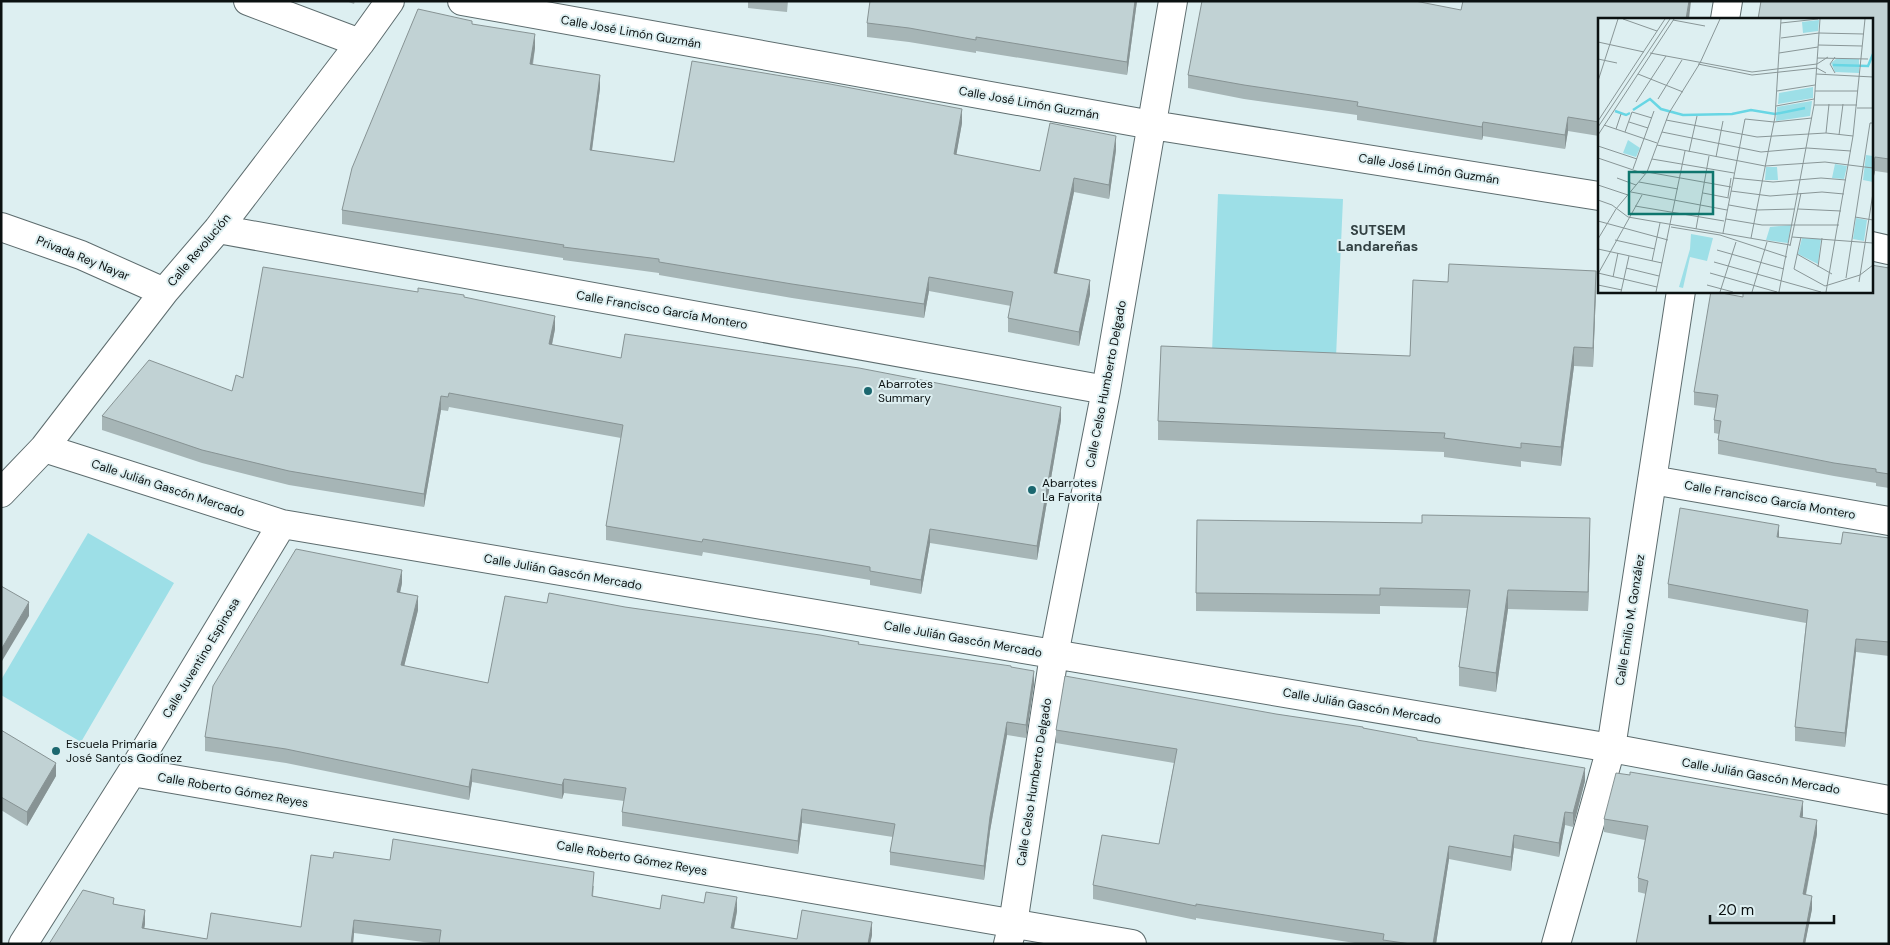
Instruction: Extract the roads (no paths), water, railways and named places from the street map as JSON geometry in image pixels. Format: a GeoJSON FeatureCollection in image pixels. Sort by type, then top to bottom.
{"type":"FeatureCollection","features":[{"type":"Feature","properties":{"kind":"street"},"geometry":{"type":"LineString","coordinates":[[248,1],[360,43]]}},
{"type":"Feature","properties":{"kind":"street","name":"Calle Revolución"},"geometry":{"type":"LineString","coordinates":[[1,493],[44,448],[164,292],[218,229],[390,1]]}},
{"type":"Feature","properties":{"kind":"street","name":"Calle José Limón Guzmán"},"geometry":{"type":"LineString","coordinates":[[462,1],[1152,125],[1598,196]]}},
{"type":"Feature","properties":{"kind":"street","name":"Calle Celso Humberto Delgado"},"geometry":{"type":"LineString","coordinates":[[1010,934],[1054,654],[1106,390],[1173,1]]}},
{"type":"Feature","properties":{"kind":"street"},"geometry":{"type":"LineString","coordinates":[[1725,18],[1728,1]]}},
{"type":"Feature","properties":{"kind":"street","name":"Privada Rey Nayar"},"geometry":{"type":"LineString","coordinates":[[1,227],[81,255],[164,292]]}},
{"type":"Feature","properties":{"kind":"street","name":"Calle Francisco García Montero"},"geometry":{"type":"LineString","coordinates":[[218,229],[1106,390]]}},
{"type":"Feature","properties":{"kind":"street"},"geometry":{"type":"LineString","coordinates":[[1872,246],[1889,250]]}},
{"type":"Feature","properties":{"kind":"street","name":"Calle Emilio M. González"},"geometry":{"type":"LineString","coordinates":[[1556,944],[1611,748],[1681,292]]}},
{"type":"Feature","properties":{"kind":"street","name":"Calle Julián Gascón Mercado"},"geometry":{"type":"LineString","coordinates":[[44,448],[282,524],[1611,748],[1889,800]]}},
{"type":"Feature","properties":{"kind":"street","name":"Calle Francisco García Montero"},"geometry":{"type":"LineString","coordinates":[[1652,480],[1889,521]]}},
{"type":"Feature","properties":{"kind":"street","name":"Calle Juventino Espinosa"},"geometry":{"type":"LineString","coordinates":[[23,944],[132,772],[282,524]]}},
{"type":"Feature","properties":{"kind":"street","name":"Calle Roberto Gómez Reyes"},"geometry":{"type":"LineString","coordinates":[[132,772],[1010,934],[1132,944]]}},
{"type":"Feature","properties":{"kind":"place","name":"Abarrotes Summary"},"geometry":{"type":"Point","coordinates":[868,391]}},
{"type":"Feature","properties":{"kind":"place","name":"Abarrotes La Favorita"},"geometry":{"type":"Point","coordinates":[1032,490]}},
{"type":"Feature","properties":{"kind":"place","name":"Escuela Primaria José Santos Godínez"},"geometry":{"type":"Point","coordinates":[56,751]}},
{"type":"Feature","properties":{"kind":"district","name":"SUTSEM Landareñas"},"geometry":{"type":"Point","coordinates":[1378,238]}}]}
